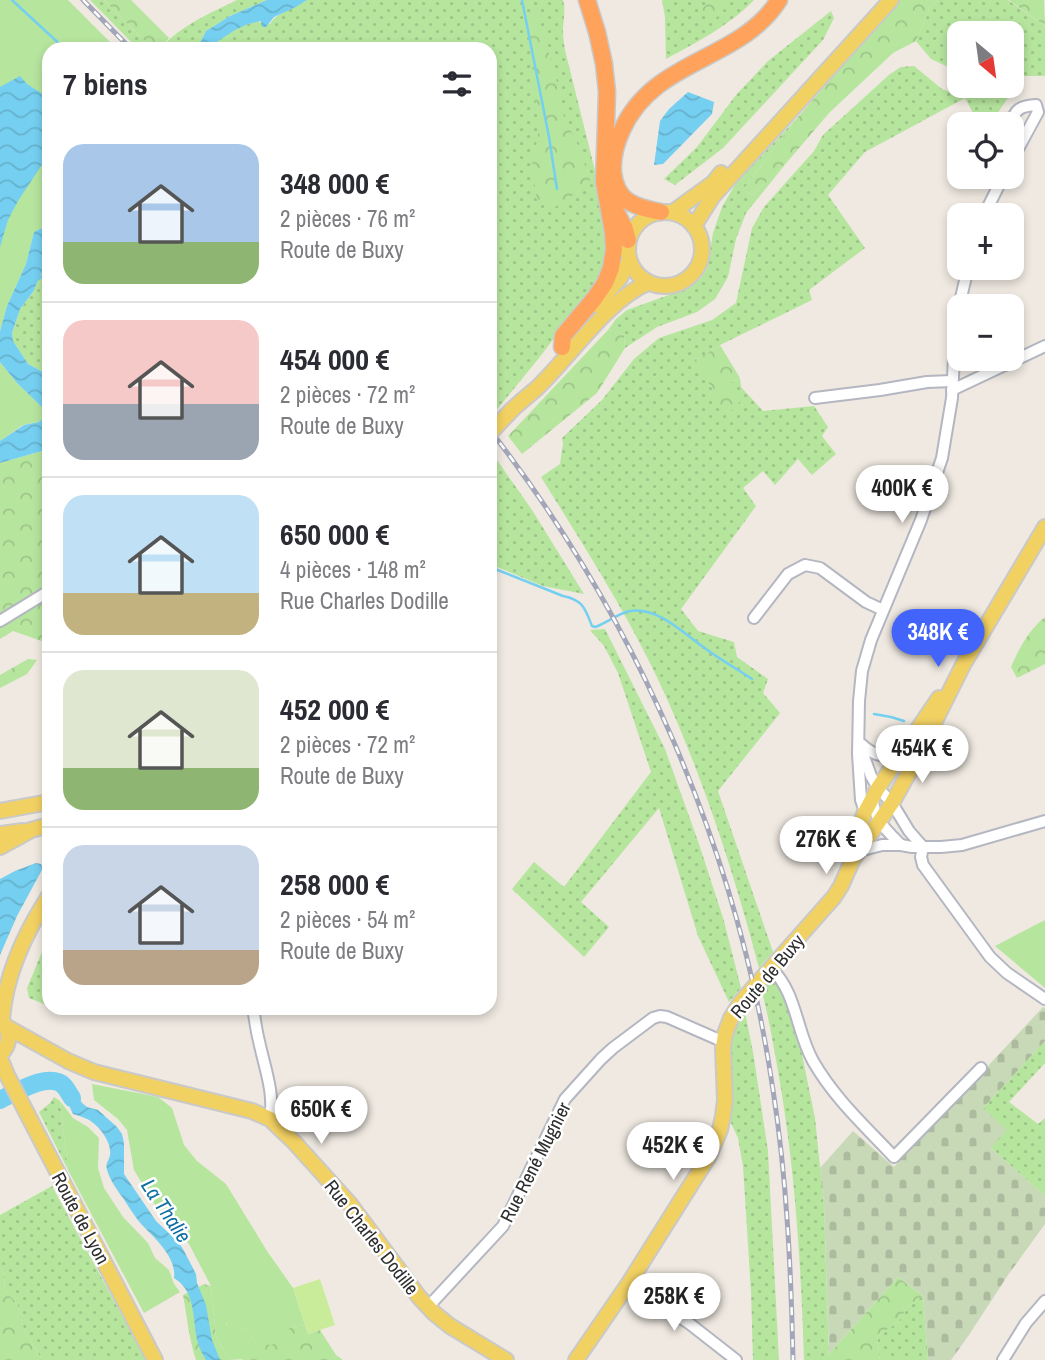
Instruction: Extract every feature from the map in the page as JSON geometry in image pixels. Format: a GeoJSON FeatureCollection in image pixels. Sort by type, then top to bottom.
{"type":"FeatureCollection","features":[{"type":"Feature","properties":{"kind":"highway"},"geometry":{"type":"LineString","coordinates":[[562,346],[563,336],[605,283],[614,249],[604,182],[607,92],[597,32],[587,0]]}},
{"type":"Feature","properties":{"kind":"highway"},"geometry":{"type":"LineString","coordinates":[[667,212],[630,203],[621,195],[616,185],[613,172],[615,151],[628,118],[654,87],[748,33],[765,18],[779,0]]}},
{"type":"Feature","properties":{"kind":"highway"},"geometry":{"type":"LineString","coordinates":[[606,193],[620,217],[628,240]]}},
{"type":"Feature","properties":{"kind":"main road"},"geometry":{"type":"LineString","coordinates":[[667,212],[713,183],[881,0]]}},
{"type":"Feature","properties":{"kind":"main road"},"geometry":{"type":"LineString","coordinates":[[694,226],[713,196],[891,0]]}},
{"type":"Feature","properties":{"kind":"main road"},"geometry":{"type":"LineString","coordinates":[[667,212],[681,215],[694,226],[702,246],[701,258],[690,277],[681,283],[659,286],[648,283],[634,270],[627,251],[628,240],[640,221],[650,215],[667,212]]}},
{"type":"Feature","properties":{"kind":"main road"},"geometry":{"type":"LineString","coordinates":[[520,401],[530,384],[620,278],[629,261]]}},
{"type":"Feature","properties":{"kind":"main road"},"geometry":{"type":"LineString","coordinates":[[497,426],[520,401],[536,389],[607,313],[637,287],[648,283]]}},
{"type":"Feature","properties":{"kind":"main road","name":"Route de Buxy"},"geometry":{"type":"LineString","coordinates":[[576,1360],[697,1177],[715,1142],[725,1100],[724,1042],[730,1018],[834,897],[856,855],[892,803],[963,665],[1045,527]]}},
{"type":"Feature","properties":{"kind":"main road","name":"Route de Buxy"},"geometry":{"type":"LineString","coordinates":[[856,855],[852,849],[875,792],[963,665]]}},
{"type":"Feature","properties":{"kind":"main road"},"geometry":{"type":"LineString","coordinates":[[0,811],[42,803]]}},
{"type":"Feature","properties":{"kind":"main road"},"geometry":{"type":"LineString","coordinates":[[0,847],[42,827]]}},
{"type":"Feature","properties":{"kind":"main road"},"geometry":{"type":"LineString","coordinates":[[0,834],[31,831]]}},
{"type":"Feature","properties":{"kind":"main road"},"geometry":{"type":"LineString","coordinates":[[2,1053],[9,1037],[3,1022],[4,999],[19,953],[42,907]]}},
{"type":"Feature","properties":{"kind":"main road","name":"Rue Charles Dodille"},"geometry":{"type":"LineString","coordinates":[[3,1022],[80,1066],[105,1076],[252,1111],[270,1119],[350,1204],[428,1307],[450,1326],[506,1360]]}},
{"type":"Feature","properties":{"kind":"main road","name":"Rue Charles Dodille"},"geometry":{"type":"LineString","coordinates":[[2,1053],[22,1045],[45,1047]]}},
{"type":"Feature","properties":{"kind":"main road","name":"Route de Lyon"},"geometry":{"type":"LineString","coordinates":[[2,1053],[5,1074],[155,1360]]}},
{"type":"Feature","properties":{"kind":"street"},"geometry":{"type":"LineString","coordinates":[[1015,112],[1026,105],[1036,105],[1038,112],[1024,138]]}},
{"type":"Feature","properties":{"kind":"street"},"geometry":{"type":"LineString","coordinates":[[815,398],[927,382],[952,386],[1045,346]]}},
{"type":"Feature","properties":{"kind":"street","name":"Route de Buxy"},"geometry":{"type":"LineString","coordinates":[[865,812],[861,800],[859,742],[862,671],[871,640],[934,486],[948,430],[953,371]]}},
{"type":"Feature","properties":{"kind":"street"},"geometry":{"type":"LineString","coordinates":[[754,618],[788,574],[806,565],[820,568],[866,602],[883,610]]}},
{"type":"Feature","properties":{"kind":"street"},"geometry":{"type":"LineString","coordinates":[[0,621],[42,595]]}},
{"type":"Feature","properties":{"kind":"street"},"geometry":{"type":"LineString","coordinates":[[859,742],[872,753],[883,756],[894,754],[906,745]]}},
{"type":"Feature","properties":{"kind":"street","name":"Route de Buxy"},"geometry":{"type":"LineString","coordinates":[[859,742],[871,776],[875,792],[873,804],[879,821]]}},
{"type":"Feature","properties":{"kind":"street","name":"Route de Buxy"},"geometry":{"type":"LineString","coordinates":[[875,792],[892,803]]}},
{"type":"Feature","properties":{"kind":"street"},"geometry":{"type":"LineString","coordinates":[[892,803],[909,831],[923,847]]}},
{"type":"Feature","properties":{"kind":"street"},"geometry":{"type":"LineString","coordinates":[[879,821],[901,845]]}},
{"type":"Feature","properties":{"kind":"street"},"geometry":{"type":"LineString","coordinates":[[856,855],[882,845],[962,845],[1045,821]]}},
{"type":"Feature","properties":{"kind":"street"},"geometry":{"type":"LineString","coordinates":[[923,847],[923,865],[990,957],[1007,973],[1045,999]]}},
{"type":"Feature","properties":{"kind":"street"},"geometry":{"type":"LineString","coordinates":[[771,968],[788,990],[805,1043],[821,1075],[894,1157],[981,1068]]}},
{"type":"Feature","properties":{"kind":"street"},"geometry":{"type":"LineString","coordinates":[[254,1015],[267,1072],[270,1119]]}},
{"type":"Feature","properties":{"kind":"street","name":"Rue René Mugnier"},"geometry":{"type":"LineString","coordinates":[[428,1307],[503,1226],[565,1099],[607,1053],[660,1016],[724,1042]]}},
{"type":"Feature","properties":{"kind":"street"},"geometry":{"type":"LineString","coordinates":[[629,1283],[690,1324],[736,1360]]}},
{"type":"Feature","properties":{"kind":"street"},"geometry":{"type":"LineString","coordinates":[[1003,1360],[1026,1323],[1045,1301]]}},
{"type":"Feature","properties":{"kind":"green space"},"geometry":{"type":"Polygon","coordinates":[[[0,0],[68,0],[110,42],[42,42],[42,228],[34,232],[26,264],[7,306],[0,331],[0,0]]]}},
{"type":"Feature","properties":{"kind":"green space"},"geometry":{"type":"Polygon","coordinates":[[[90,0],[104,0],[146,42],[131,42],[90,0]]]}},
{"type":"Feature","properties":{"kind":"green space"},"geometry":{"type":"Polygon","coordinates":[[[104,0],[131,0],[169,38],[166,42],[146,42],[104,0]]]}},
{"type":"Feature","properties":{"kind":"green space"},"geometry":{"type":"Polygon","coordinates":[[[237,0],[267,0],[230,16],[206,31],[200,42],[167,42],[206,15],[237,0]]]}},
{"type":"Feature","properties":{"kind":"green space"},"geometry":{"type":"Polygon","coordinates":[[[307,0],[563,0],[565,50],[606,215],[609,242],[606,260],[595,284],[497,409],[497,42],[216,42],[245,25],[262,22],[270,24],[282,13],[307,0]]]}},
{"type":"Feature","properties":{"kind":"green space"},"geometry":{"type":"Polygon","coordinates":[[[662,0],[754,0],[723,26],[666,59],[662,0]]]}},
{"type":"Feature","properties":{"kind":"green space"},"geometry":{"type":"Polygon","coordinates":[[[711,0],[733,0],[715,19],[700,11],[711,0]]]}},
{"type":"Feature","properties":{"kind":"green space"},"geometry":{"type":"Polygon","coordinates":[[[900,0],[938,0],[931,6],[916,41],[893,53],[829,113],[788,161],[753,195],[743,190],[797,118],[900,0]]]}},
{"type":"Feature","properties":{"kind":"green space"},"geometry":{"type":"Polygon","coordinates":[[[938,0],[1008,0],[1045,26],[1045,76],[1024,76],[1024,21],[947,21],[947,66],[931,59],[916,41],[931,6],[938,0]]]}},
{"type":"Feature","properties":{"kind":"green space"},"geometry":{"type":"Polygon","coordinates":[[[1009,0],[1044,0],[1045,26],[1009,0]]]}},
{"type":"Feature","properties":{"kind":"green space"},"geometry":{"type":"Polygon","coordinates":[[[537,11],[561,97],[564,118],[578,145],[590,180],[552,209],[537,201],[532,164],[539,131],[527,23],[537,11]]]}},
{"type":"Feature","properties":{"kind":"green space"},"geometry":{"type":"Polygon","coordinates":[[[831,11],[834,18],[823,40],[723,148],[675,185],[664,179],[697,147],[736,95],[768,61],[831,11]]]}},
{"type":"Feature","properties":{"kind":"green space"},"geometry":{"type":"Polygon","coordinates":[[[914,66],[947,91],[947,98],[965,98],[865,152],[828,195],[865,248],[809,290],[812,300],[720,345],[696,360],[730,383],[740,378],[741,387],[763,411],[814,406],[828,427],[822,436],[836,454],[812,475],[798,459],[775,485],[763,471],[743,488],[756,506],[681,609],[698,631],[734,642],[737,657],[768,679],[763,693],[780,713],[718,791],[773,952],[759,968],[717,827],[663,690],[621,608],[541,477],[560,464],[562,438],[602,400],[634,359],[659,338],[712,320],[736,303],[752,228],[764,207],[814,151],[823,135],[901,67],[914,66]]]}},
{"type":"Feature","properties":{"kind":"green space"},"geometry":{"type":"Polygon","coordinates":[[[965,98],[1008,98],[998,112],[973,112],[965,98]]]}},
{"type":"Feature","properties":{"kind":"green space"},"geometry":{"type":"Polygon","coordinates":[[[797,118],[743,190],[753,195],[788,161],[746,213],[736,239],[728,277],[715,299],[697,312],[657,327],[625,348],[624,335],[608,330],[616,319],[627,310],[691,287],[700,279],[707,269],[713,233],[722,207],[736,183],[797,118]]]}},
{"type":"Feature","properties":{"kind":"green space"},"geometry":{"type":"Polygon","coordinates":[[[41,274],[42,371],[28,364],[13,341],[12,333],[20,309],[33,292],[41,274]]]}},
{"type":"Feature","properties":{"kind":"green space"},"geometry":{"type":"Polygon","coordinates":[[[608,330],[624,335],[625,348],[597,393],[522,454],[508,436],[608,330]]]}},
{"type":"Feature","properties":{"kind":"green space"},"geometry":{"type":"Polygon","coordinates":[[[720,345],[740,378],[730,383],[741,393],[739,404],[726,414],[696,360],[720,345]]]}},
{"type":"Feature","properties":{"kind":"green space"},"geometry":{"type":"Polygon","coordinates":[[[0,362],[42,407],[42,419],[23,425],[0,441],[0,362]]]}},
{"type":"Feature","properties":{"kind":"green space"},"geometry":{"type":"Polygon","coordinates":[[[42,451],[42,590],[0,617],[0,463],[42,451]]]}},
{"type":"Feature","properties":{"kind":"green space"},"geometry":{"type":"Polygon","coordinates":[[[497,460],[532,510],[584,594],[543,586],[497,567],[497,460]]]}},
{"type":"Feature","properties":{"kind":"green space"},"geometry":{"type":"Polygon","coordinates":[[[42,601],[42,641],[13,631],[0,639],[0,627],[42,601]]]}},
{"type":"Feature","properties":{"kind":"green space"},"geometry":{"type":"Polygon","coordinates":[[[1045,617],[1045,664],[1017,678],[1011,667],[1014,660],[1029,634],[1045,617]]]}},
{"type":"Feature","properties":{"kind":"green space"},"geometry":{"type":"Polygon","coordinates":[[[605,629],[665,749],[699,844],[724,921],[741,988],[729,1002],[698,936],[659,808],[581,902],[609,927],[584,957],[512,889],[534,862],[564,887],[651,772],[618,673],[604,646],[590,630],[605,629]]]}},
{"type":"Feature","properties":{"kind":"green space"},"geometry":{"type":"Polygon","coordinates":[[[28,659],[37,660],[27,674],[0,688],[0,675],[28,659]]]}},
{"type":"Feature","properties":{"kind":"green space"},"geometry":{"type":"Polygon","coordinates":[[[1045,920],[1045,988],[995,946],[1045,920]]]}},
{"type":"Feature","properties":{"kind":"green space"},"geometry":{"type":"Polygon","coordinates":[[[42,952],[42,1003],[29,998],[27,988],[42,952]]]}},
{"type":"Feature","properties":{"kind":"green space"},"geometry":{"type":"Polygon","coordinates":[[[772,978],[776,981],[798,1035],[815,1118],[824,1205],[829,1360],[804,1360],[799,1251],[789,1143],[762,992],[772,978]]]}},
{"type":"Feature","properties":{"kind":"green space"},"geometry":{"type":"Polygon","coordinates":[[[1043,1007],[1045,1041],[983,1108],[1007,1130],[991,1148],[1045,1196],[1045,1224],[951,1360],[928,1360],[923,1296],[898,1277],[829,1354],[824,1205],[820,1168],[853,1131],[894,1167],[1043,1007]]]}},
{"type":"Feature","properties":{"kind":"green space"},"geometry":{"type":"Polygon","coordinates":[[[745,1012],[768,1151],[779,1360],[753,1360],[743,1166],[738,1138],[731,1123],[730,1046],[738,1021],[745,1012]]]}},
{"type":"Feature","properties":{"kind":"green space"},"geometry":{"type":"Polygon","coordinates":[[[1045,1041],[1045,1063],[1009,1102],[1038,1124],[1045,1118],[1045,1196],[991,1148],[983,1108],[1045,1041]]]}},
{"type":"Feature","properties":{"kind":"green space"},"geometry":{"type":"Polygon","coordinates":[[[92,1084],[158,1097],[172,1108],[184,1145],[197,1161],[226,1184],[293,1288],[305,1325],[291,1327],[272,1345],[257,1344],[245,1330],[230,1321],[226,1323],[241,1342],[245,1359],[229,1360],[216,1337],[211,1286],[189,1244],[164,1220],[134,1170],[127,1130],[94,1100],[92,1084]]]}},
{"type":"Feature","properties":{"kind":"green space"},"geometry":{"type":"Polygon","coordinates":[[[54,1097],[60,1101],[68,1170],[39,1112],[54,1097]]]}},
{"type":"Feature","properties":{"kind":"green space"},"geometry":{"type":"Polygon","coordinates":[[[60,1101],[73,1118],[99,1138],[98,1168],[104,1188],[123,1217],[148,1243],[155,1258],[169,1270],[180,1292],[144,1313],[68,1170],[60,1101]]]}},
{"type":"Feature","properties":{"kind":"green space"},"geometry":{"type":"Polygon","coordinates":[[[52,1186],[146,1360],[42,1360],[24,1330],[17,1303],[5,1291],[4,1273],[0,1268],[0,1215],[52,1186]]]}},
{"type":"Feature","properties":{"kind":"green space"},"geometry":{"type":"Polygon","coordinates":[[[0,1268],[4,1273],[5,1291],[17,1303],[24,1330],[42,1360],[0,1360],[0,1268]]]}},
{"type":"Feature","properties":{"kind":"green space"},"geometry":{"type":"Polygon","coordinates":[[[898,1277],[923,1296],[908,1306],[899,1321],[877,1337],[880,1360],[829,1360],[829,1354],[898,1277]]]}},
{"type":"Feature","properties":{"kind":"green space"},"geometry":{"type":"Polygon","coordinates":[[[320,1279],[335,1325],[308,1334],[293,1288],[320,1279]]]}},
{"type":"Feature","properties":{"kind":"green space"},"geometry":{"type":"Polygon","coordinates":[[[204,1284],[211,1286],[216,1337],[229,1360],[196,1360],[183,1295],[204,1284]]]}},
{"type":"Feature","properties":{"kind":"green space"},"geometry":{"type":"Polygon","coordinates":[[[923,1296],[928,1360],[880,1360],[877,1337],[899,1321],[908,1306],[923,1296]]]}},
{"type":"Feature","properties":{"kind":"green space"},"geometry":{"type":"Polygon","coordinates":[[[230,1320],[245,1330],[257,1344],[291,1327],[305,1325],[308,1334],[320,1330],[336,1355],[343,1360],[240,1360],[244,1359],[226,1322],[230,1320]]]}},
{"type":"Feature","properties":{"kind":"water"},"geometry":{"type":"Polygon","coordinates":[[[267,0],[307,0],[274,17],[266,27],[262,27],[261,21],[235,30],[217,42],[200,42],[206,31],[230,16],[267,0]]]}},
{"type":"Feature","properties":{"kind":"water"},"geometry":{"type":"Polygon","coordinates":[[[20,76],[42,94],[42,165],[8,220],[0,247],[0,87],[20,76]]]}},
{"type":"Feature","properties":{"kind":"water"},"geometry":{"type":"Polygon","coordinates":[[[688,92],[714,102],[712,114],[663,164],[654,165],[660,121],[688,92]]]}},
{"type":"Feature","properties":{"kind":"water"},"geometry":{"type":"Polygon","coordinates":[[[42,228],[42,273],[33,292],[20,309],[12,333],[13,341],[28,364],[42,371],[42,407],[0,362],[0,331],[7,306],[26,264],[34,232],[42,228]]]}},
{"type":"Feature","properties":{"kind":"water"},"geometry":{"type":"Polygon","coordinates":[[[42,419],[42,451],[0,463],[0,441],[24,425],[42,419]]]}},
{"type":"Feature","properties":{"kind":"water"},"geometry":{"type":"Polygon","coordinates":[[[36,863],[42,866],[0,955],[0,879],[36,863]]]}},
{"type":"Feature","properties":{"kind":"water"},"geometry":{"type":"Polygon","coordinates":[[[51,1073],[52,1086],[41,1087],[26,1095],[19,1081],[51,1073]]]}},
{"type":"Feature","properties":{"kind":"water"},"geometry":{"type":"Polygon","coordinates":[[[58,1074],[69,1081],[82,1103],[98,1110],[122,1134],[124,1174],[156,1221],[179,1243],[196,1274],[206,1305],[212,1340],[220,1360],[206,1360],[204,1357],[197,1341],[189,1296],[181,1283],[174,1278],[169,1256],[137,1219],[114,1185],[107,1168],[110,1155],[108,1141],[88,1119],[73,1114],[58,1087],[58,1074]]]}},
{"type":"Feature","properties":{"kind":"waterway"},"geometry":{"type":"LineString","coordinates":[[12,0],[57,42]]}},
{"type":"Feature","properties":{"kind":"waterway"},"geometry":{"type":"LineString","coordinates":[[522,0],[557,189]]}},
{"type":"Feature","properties":{"kind":"waterway"},"geometry":{"type":"LineString","coordinates":[[39,279],[42,276]]}},
{"type":"Feature","properties":{"kind":"waterway"},"geometry":{"type":"LineString","coordinates":[[497,570],[575,600],[595,627],[630,611],[661,617],[752,679]]}},
{"type":"Feature","properties":{"kind":"waterway"},"geometry":{"type":"LineString","coordinates":[[874,714],[904,721]]}},
{"type":"Feature","properties":{"kind":"waterway","name":"La Thalie"},"geometry":{"type":"LineString","coordinates":[[0,1100],[44,1081],[63,1084],[72,1098]]}},
{"type":"Feature","properties":{"kind":"railway"},"geometry":{"type":"LineString","coordinates":[[83,0],[124,42]]}},
{"type":"Feature","properties":{"kind":"railway"},"geometry":{"type":"LineString","coordinates":[[497,440],[543,503],[592,580],[635,660],[674,742],[707,827],[735,913],[757,1001],[782,1158],[788,1225],[793,1360]]}}]}
